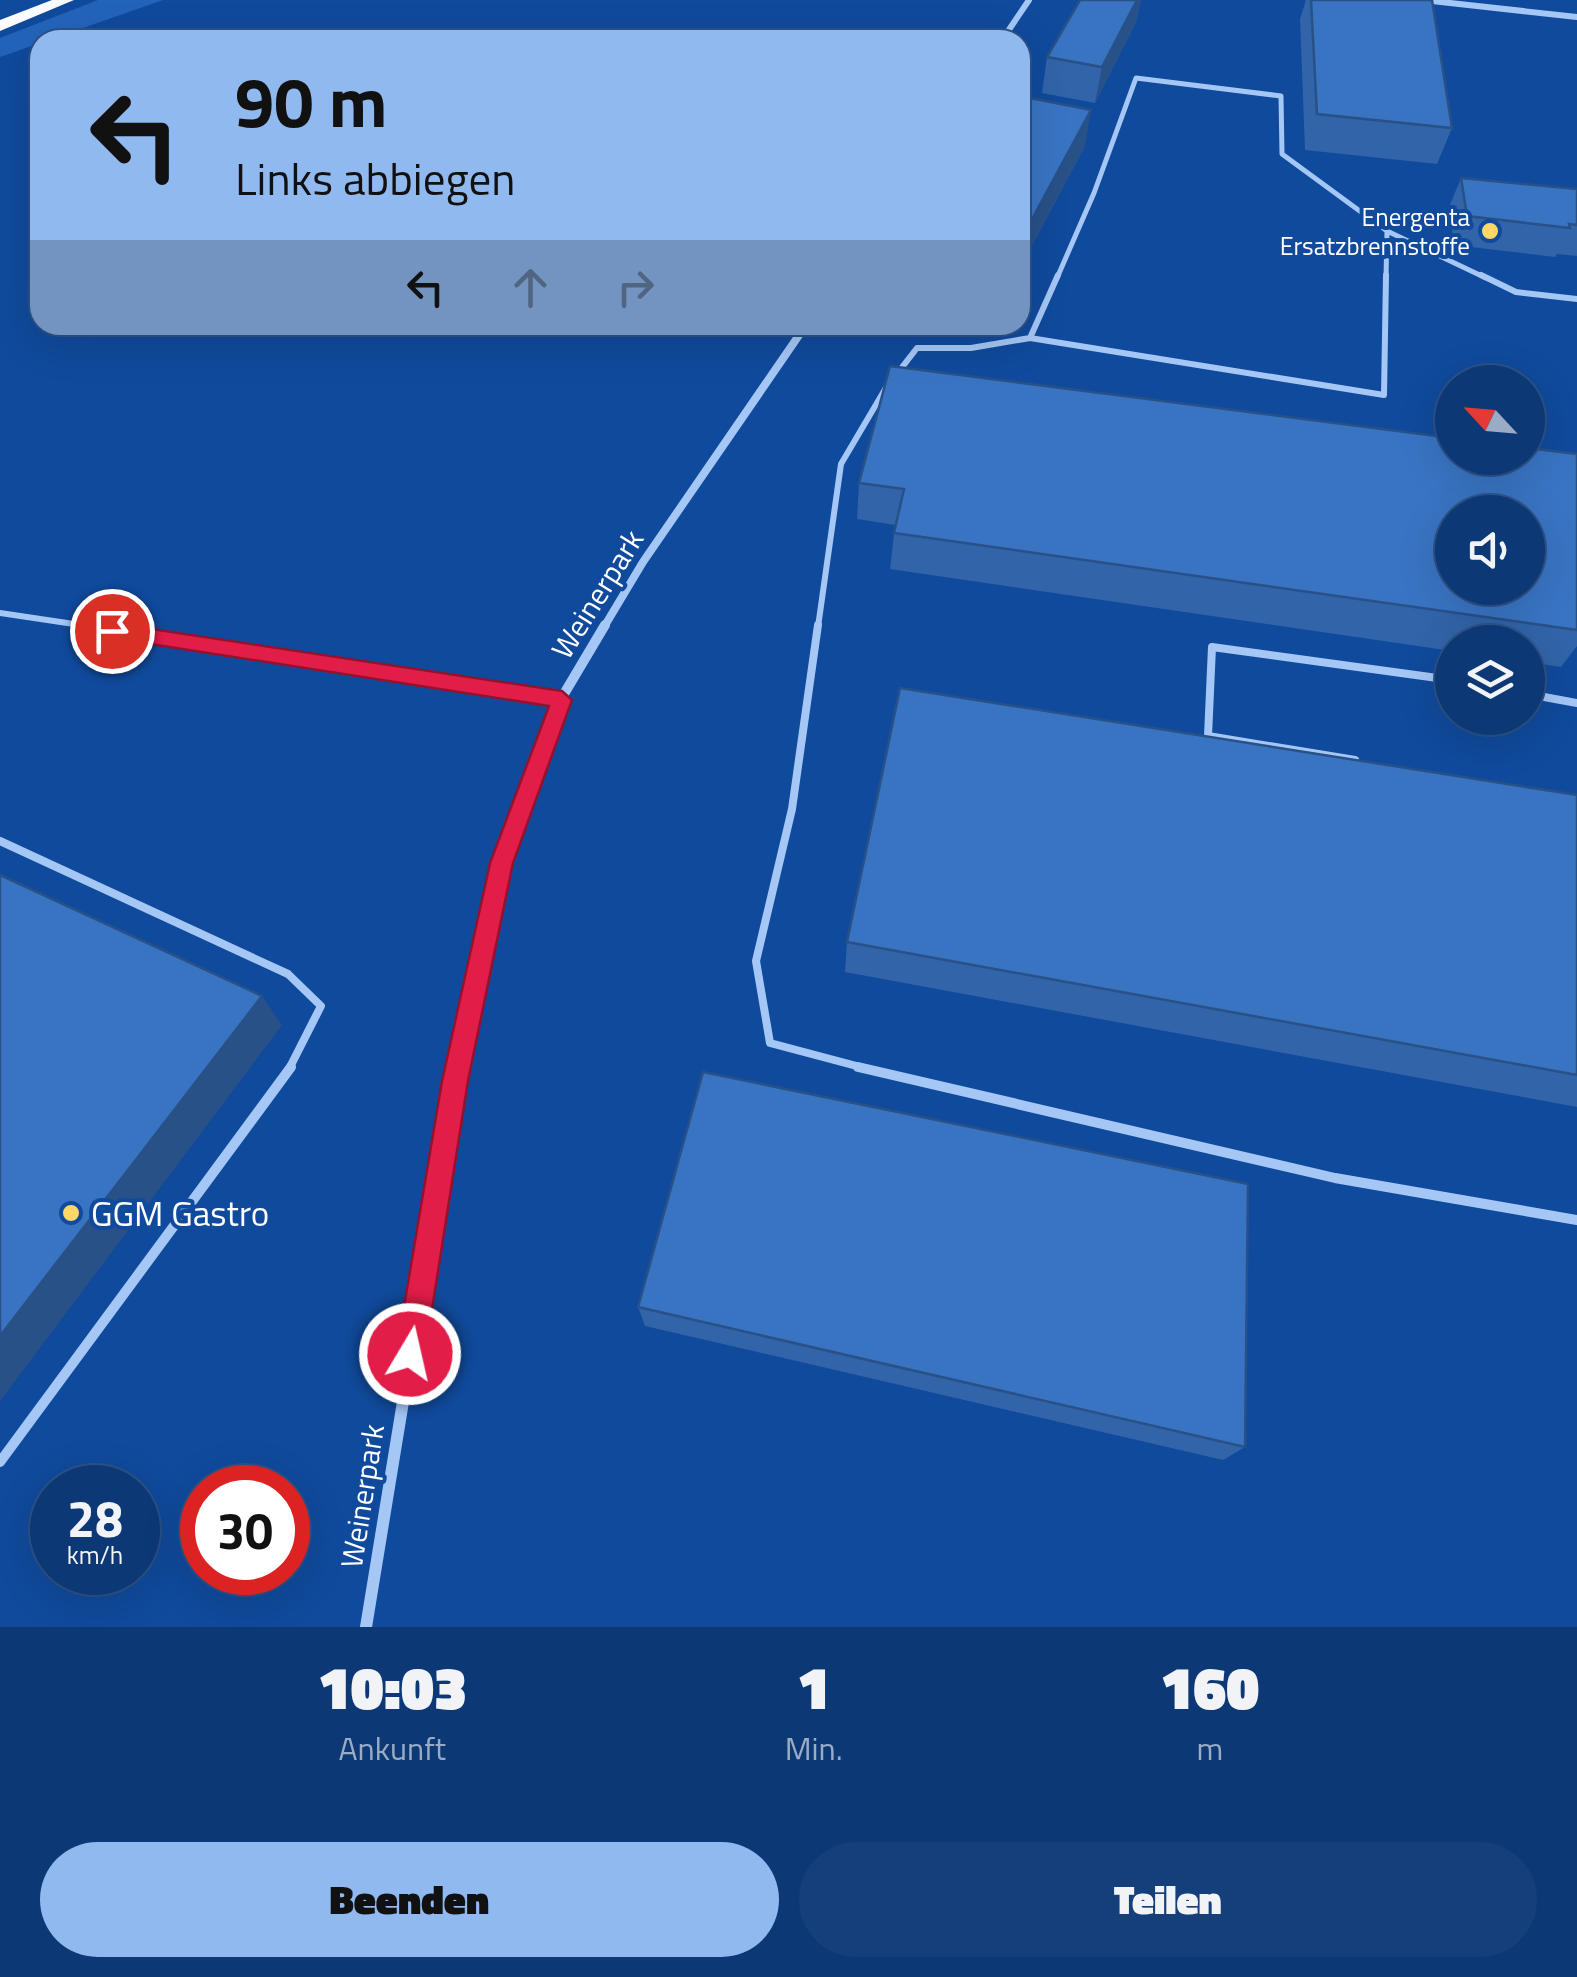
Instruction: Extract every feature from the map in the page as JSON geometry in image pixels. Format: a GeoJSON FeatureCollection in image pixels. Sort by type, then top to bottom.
{"type":"FeatureCollection","features":[{"type":"Feature","properties":{"kind":"highway"},"geometry":{"type":"LineString","coordinates":[[0,26],[66,0]]}},
{"type":"Feature","properties":{"kind":"street"},"geometry":{"type":"LineString","coordinates":[[1009,30],[1029,0]]}},
{"type":"Feature","properties":{"kind":"street"},"geometry":{"type":"LineString","coordinates":[[1423,0],[1577,17]]}},
{"type":"Feature","properties":{"kind":"street","name":"Weinerpark"},"geometry":{"type":"LineString","coordinates":[[366,1627],[455,1081],[502,863],[562,700],[643,562],[799,335]]}},
{"type":"Feature","properties":{"kind":"lane"},"geometry":{"type":"LineString","coordinates":[[1030,338],[1094,193],[1136,78],[1282,96],[1282,154],[1388,231],[1516,292],[1577,299]]}},
{"type":"Feature","properties":{"kind":"lane"},"geometry":{"type":"LineString","coordinates":[[1388,231],[1384,395],[1030,338],[971,348],[917,348],[884,390],[842,464],[792,808],[756,961],[770,1043],[1015,1106],[1288,1168],[1467,1206],[1577,1220]]}},
{"type":"Feature","properties":{"kind":"lane"},"geometry":{"type":"LineString","coordinates":[[0,614],[562,700]]}},
{"type":"Feature","properties":{"kind":"lane"},"geometry":{"type":"LineString","coordinates":[[1362,761],[1208,736],[1212,647],[1435,678]]}},
{"type":"Feature","properties":{"kind":"lane"},"geometry":{"type":"LineString","coordinates":[[1545,697],[1577,703]]}},
{"type":"Feature","properties":{"kind":"lane"},"geometry":{"type":"LineString","coordinates":[[0,841],[288,974],[321,1006],[294,1063],[0,1462]]}},
{"type":"Feature","properties":{"kind":"shaded area"},"geometry":{"type":"Polygon","coordinates":[[[98,0],[163,0],[77,30],[30,30],[30,47],[0,57],[0,38],[98,0]]]}},
{"type":"Feature","properties":{"kind":"building"},"geometry":{"type":"Polygon","coordinates":[[[1080,0],[1137,0],[1102,67],[1047,57],[1080,0]]]}},
{"type":"Feature","properties":{"kind":"building"},"geometry":{"type":"Polygon","coordinates":[[[1311,0],[1432,0],[1452,128],[1317,114],[1311,0]]]}},
{"type":"Feature","properties":{"kind":"building"},"geometry":{"type":"Polygon","coordinates":[[[1030,98],[1091,110],[1030,223],[1030,98]]]}},
{"type":"Feature","properties":{"kind":"building"},"geometry":{"type":"Polygon","coordinates":[[[1461,178],[1577,189],[1577,225],[1569,224],[1570,228],[1467,216],[1461,178]]]}},
{"type":"Feature","properties":{"kind":"building"},"geometry":{"type":"Polygon","coordinates":[[[890,366],[1435,436],[1435,475],[1545,475],[1545,450],[1577,454],[1577,630],[894,533],[904,489],[859,483],[890,366]]]}},
{"type":"Feature","properties":{"kind":"building"},"geometry":{"type":"Polygon","coordinates":[[[900,688],[1577,795],[1577,1075],[847,942],[900,688]]]}},
{"type":"Feature","properties":{"kind":"building","name":"GGM Gastro"},"geometry":{"type":"Polygon","coordinates":[[[0,875],[262,996],[0,1336],[0,875]]]}},
{"type":"Feature","properties":{"kind":"building"},"geometry":{"type":"Polygon","coordinates":[[[703,1072],[1248,1184],[1245,1447],[638,1307],[703,1072]]]}},
{"type":"Feature","properties":{"kind":"place","name":"Energenta Ersatzbrennstoffe"},"geometry":{"type":"Point","coordinates":[1490,231]}},
{"type":"Feature","properties":{"kind":"place","name":"GGM Gastro"},"geometry":{"type":"Point","coordinates":[71,1213]}},
{"type":"Feature","properties":{"kind":"route"},"geometry":{"type":"LineString","coordinates":[[112,631],[562,700],[502,863],[455,1081],[410,1354]]}}]}
